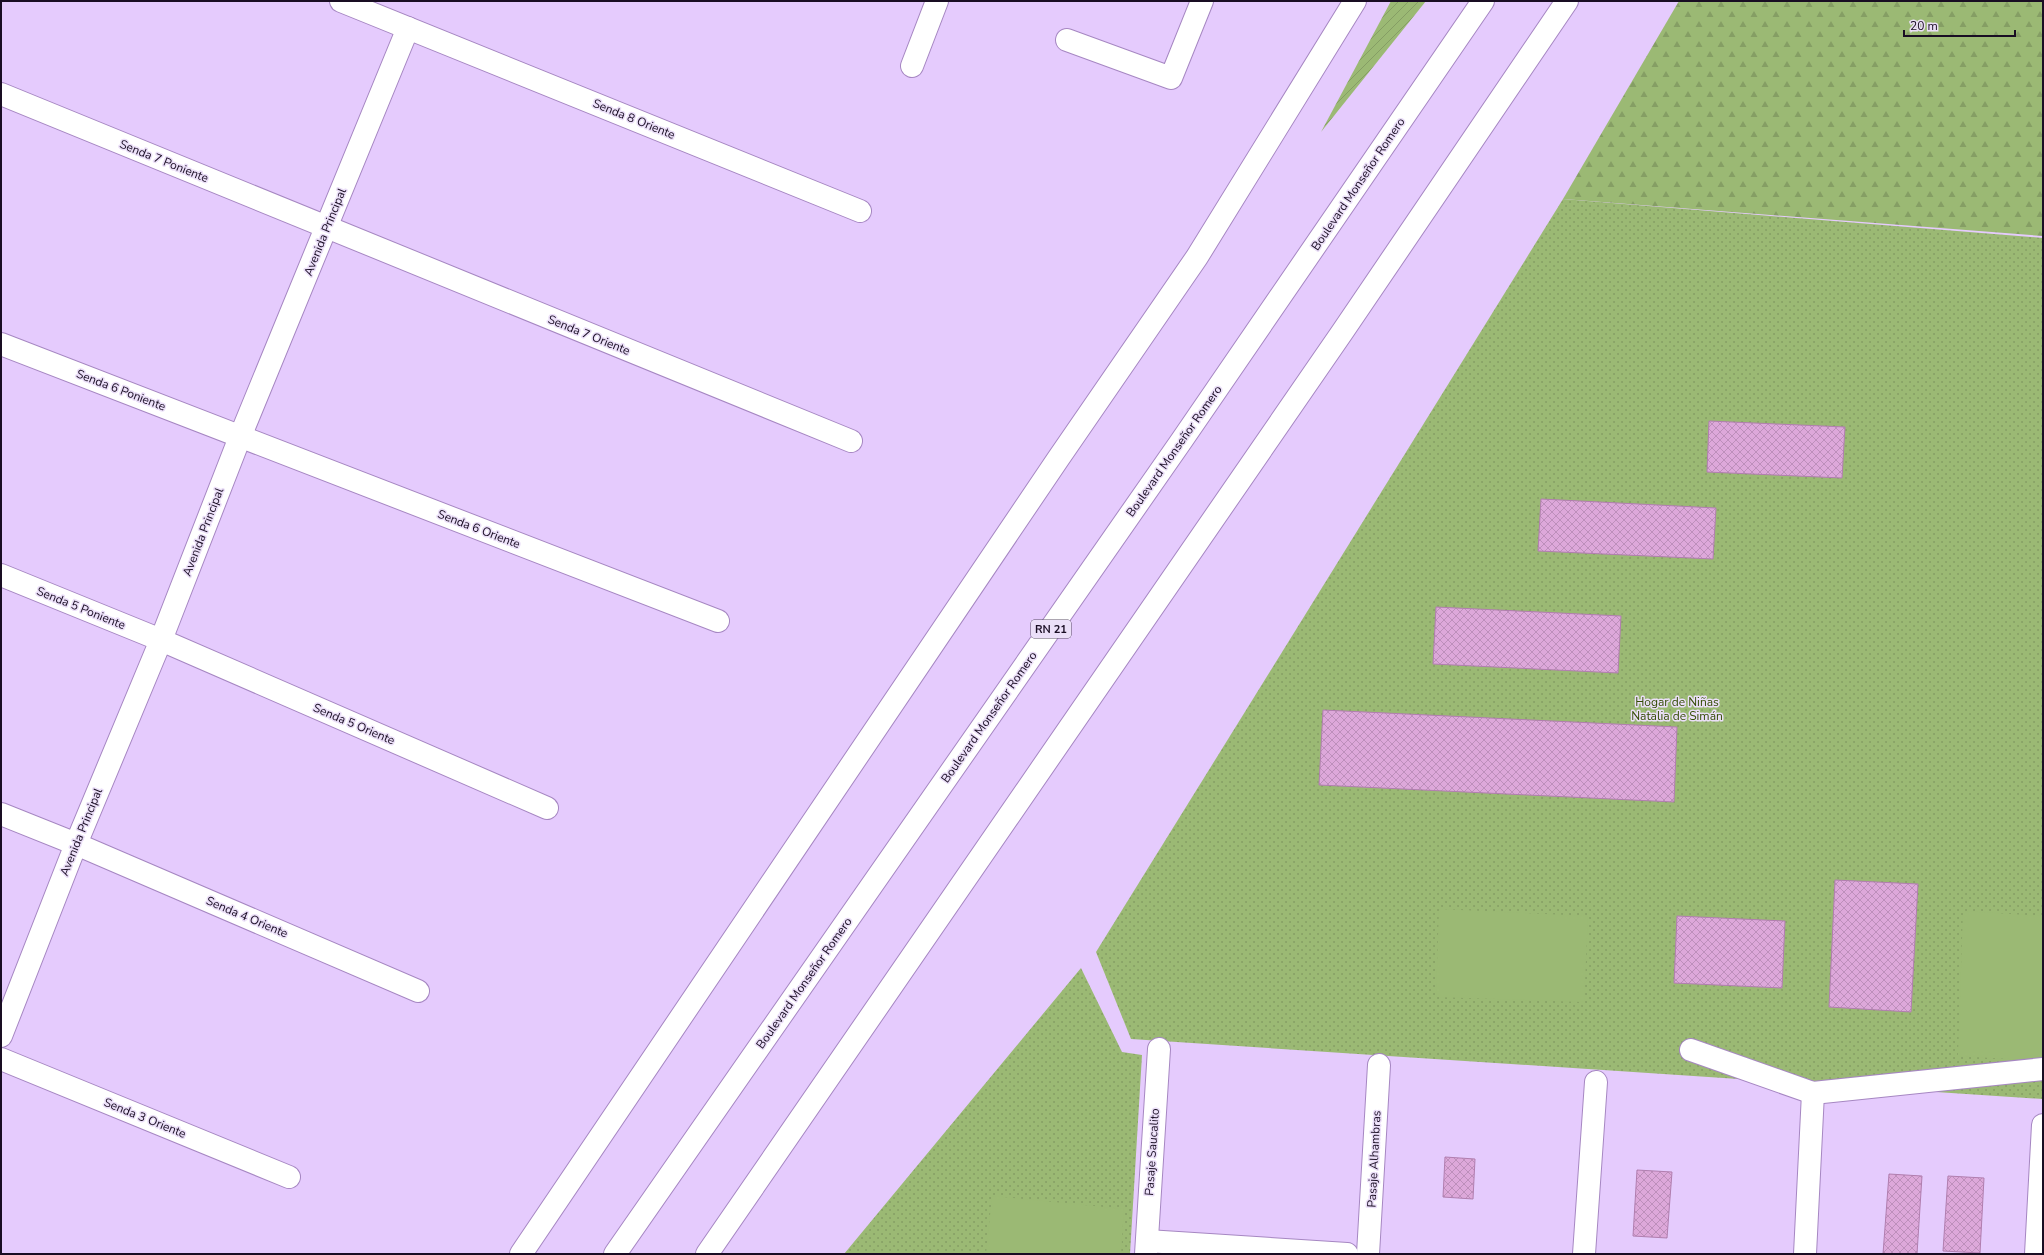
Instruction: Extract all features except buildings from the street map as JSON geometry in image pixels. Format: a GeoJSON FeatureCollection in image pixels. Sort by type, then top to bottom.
{"type":"FeatureCollection","features":[{"type":"Feature","properties":{"kind":"main road","name":"Senda 8 Oriente"},"geometry":{"type":"LineString","coordinates":[[341,1],[860,210]]}},
{"type":"Feature","properties":{"kind":"main road"},"geometry":{"type":"LineString","coordinates":[[912,66],[938,1]]}},
{"type":"Feature","properties":{"kind":"main road"},"geometry":{"type":"LineString","coordinates":[[1067,40],[1171,78],[1202,1]]}},
{"type":"Feature","properties":{"kind":"main road"},"geometry":{"type":"LineString","coordinates":[[521,1254],[1058,459],[1197,257],[1355,1]]}},
{"type":"Feature","properties":{"kind":"main road","name":"Boulevard Monseñor Romero"},"geometry":{"type":"LineString","coordinates":[[615,1254],[1182,440],[1483,1]]}},
{"type":"Feature","properties":{"kind":"main road"},"geometry":{"type":"LineString","coordinates":[[707,1254],[1338,338],[1567,1]]}},
{"type":"Feature","properties":{"kind":"main road","name":"Avenida Principal"},"geometry":{"type":"LineString","coordinates":[[1,1036],[76,844],[161,640],[240,436],[327,228],[408,28]]}},
{"type":"Feature","properties":{"kind":"main road","name":"Senda 7 Poniente"},"geometry":{"type":"LineString","coordinates":[[1,94],[327,228]]}},
{"type":"Feature","properties":{"kind":"main road","name":"Senda 7 Oriente"},"geometry":{"type":"LineString","coordinates":[[327,228],[851,441]]}},
{"type":"Feature","properties":{"kind":"main road","name":"Senda 6 Poniente"},"geometry":{"type":"LineString","coordinates":[[1,344],[240,436]]}},
{"type":"Feature","properties":{"kind":"main road","name":"Senda 6 Oriente"},"geometry":{"type":"LineString","coordinates":[[240,436],[718,621]]}},
{"type":"Feature","properties":{"kind":"main road","name":"Senda 5 Poniente"},"geometry":{"type":"LineString","coordinates":[[1,575],[161,640]]}},
{"type":"Feature","properties":{"kind":"main road","name":"Senda 5 Oriente"},"geometry":{"type":"LineString","coordinates":[[161,640],[547,808]]}},
{"type":"Feature","properties":{"kind":"main road","name":"Senda 4 Oriente"},"geometry":{"type":"LineString","coordinates":[[1,814],[76,844],[418,991]]}},
{"type":"Feature","properties":{"kind":"main road","name":"Pasaje Saucalito"},"geometry":{"type":"LineString","coordinates":[[1146,1247],[1159,1049]]}},
{"type":"Feature","properties":{"kind":"main road"},"geometry":{"type":"LineString","coordinates":[[1690,1050],[1813,1093],[2043,1070],[2043,1079]]}},
{"type":"Feature","properties":{"kind":"main road","name":"Senda 3 Oriente"},"geometry":{"type":"LineString","coordinates":[[1,1059],[289,1177]]}},
{"type":"Feature","properties":{"kind":"main road","name":"Pasaje Alhambras"},"geometry":{"type":"LineString","coordinates":[[1368,1254],[1379,1065]]}},
{"type":"Feature","properties":{"kind":"main road"},"geometry":{"type":"LineString","coordinates":[[1584,1254],[1596,1082]]}},
{"type":"Feature","properties":{"kind":"main road"},"geometry":{"type":"LineString","coordinates":[[1805,1254],[1813,1093]]}},
{"type":"Feature","properties":{"kind":"main road"},"geometry":{"type":"LineString","coordinates":[[2036,1254],[2043,1125]]}},
{"type":"Feature","properties":{"kind":"main road"},"geometry":{"type":"LineString","coordinates":[[1146,1247],[1347,1254]]}},
{"type":"Feature","properties":{"kind":"green space"},"geometry":{"type":"Polygon","coordinates":[[[1391,1],[1426,1],[1321,132],[1391,1]]]}},
{"type":"Feature","properties":{"kind":"green space"},"geometry":{"type":"Polygon","coordinates":[[[1679,1],[2043,1],[2043,236],[1563,199],[1679,1]]]}},
{"type":"Feature","properties":{"kind":"green space","name":"Hogar de Niñas Natalia de Simán"},"geometry":{"type":"Polygon","coordinates":[[[1563,199],[2043,238],[2043,1099],[1131,1039],[1096,952],[1563,199]]]}},
{"type":"Feature","properties":{"kind":"green space"},"geometry":{"type":"Polygon","coordinates":[[[1439,909],[1588,916],[1584,1002],[1436,997],[1439,909]]]}},
{"type":"Feature","properties":{"kind":"green space"},"geometry":{"type":"Polygon","coordinates":[[[1963,911],[2043,916],[2043,1061],[1958,1056],[1963,911]]]}},
{"type":"Feature","properties":{"kind":"green space"},"geometry":{"type":"Polygon","coordinates":[[[1081,968],[1122,1052],[1142,1055],[1130,1254],[844,1254],[1081,968]]]}},
{"type":"Feature","properties":{"kind":"green space"},"geometry":{"type":"Polygon","coordinates":[[[992,1196],[1124,1209],[1121,1254],[986,1254],[992,1196]]]}}]}
